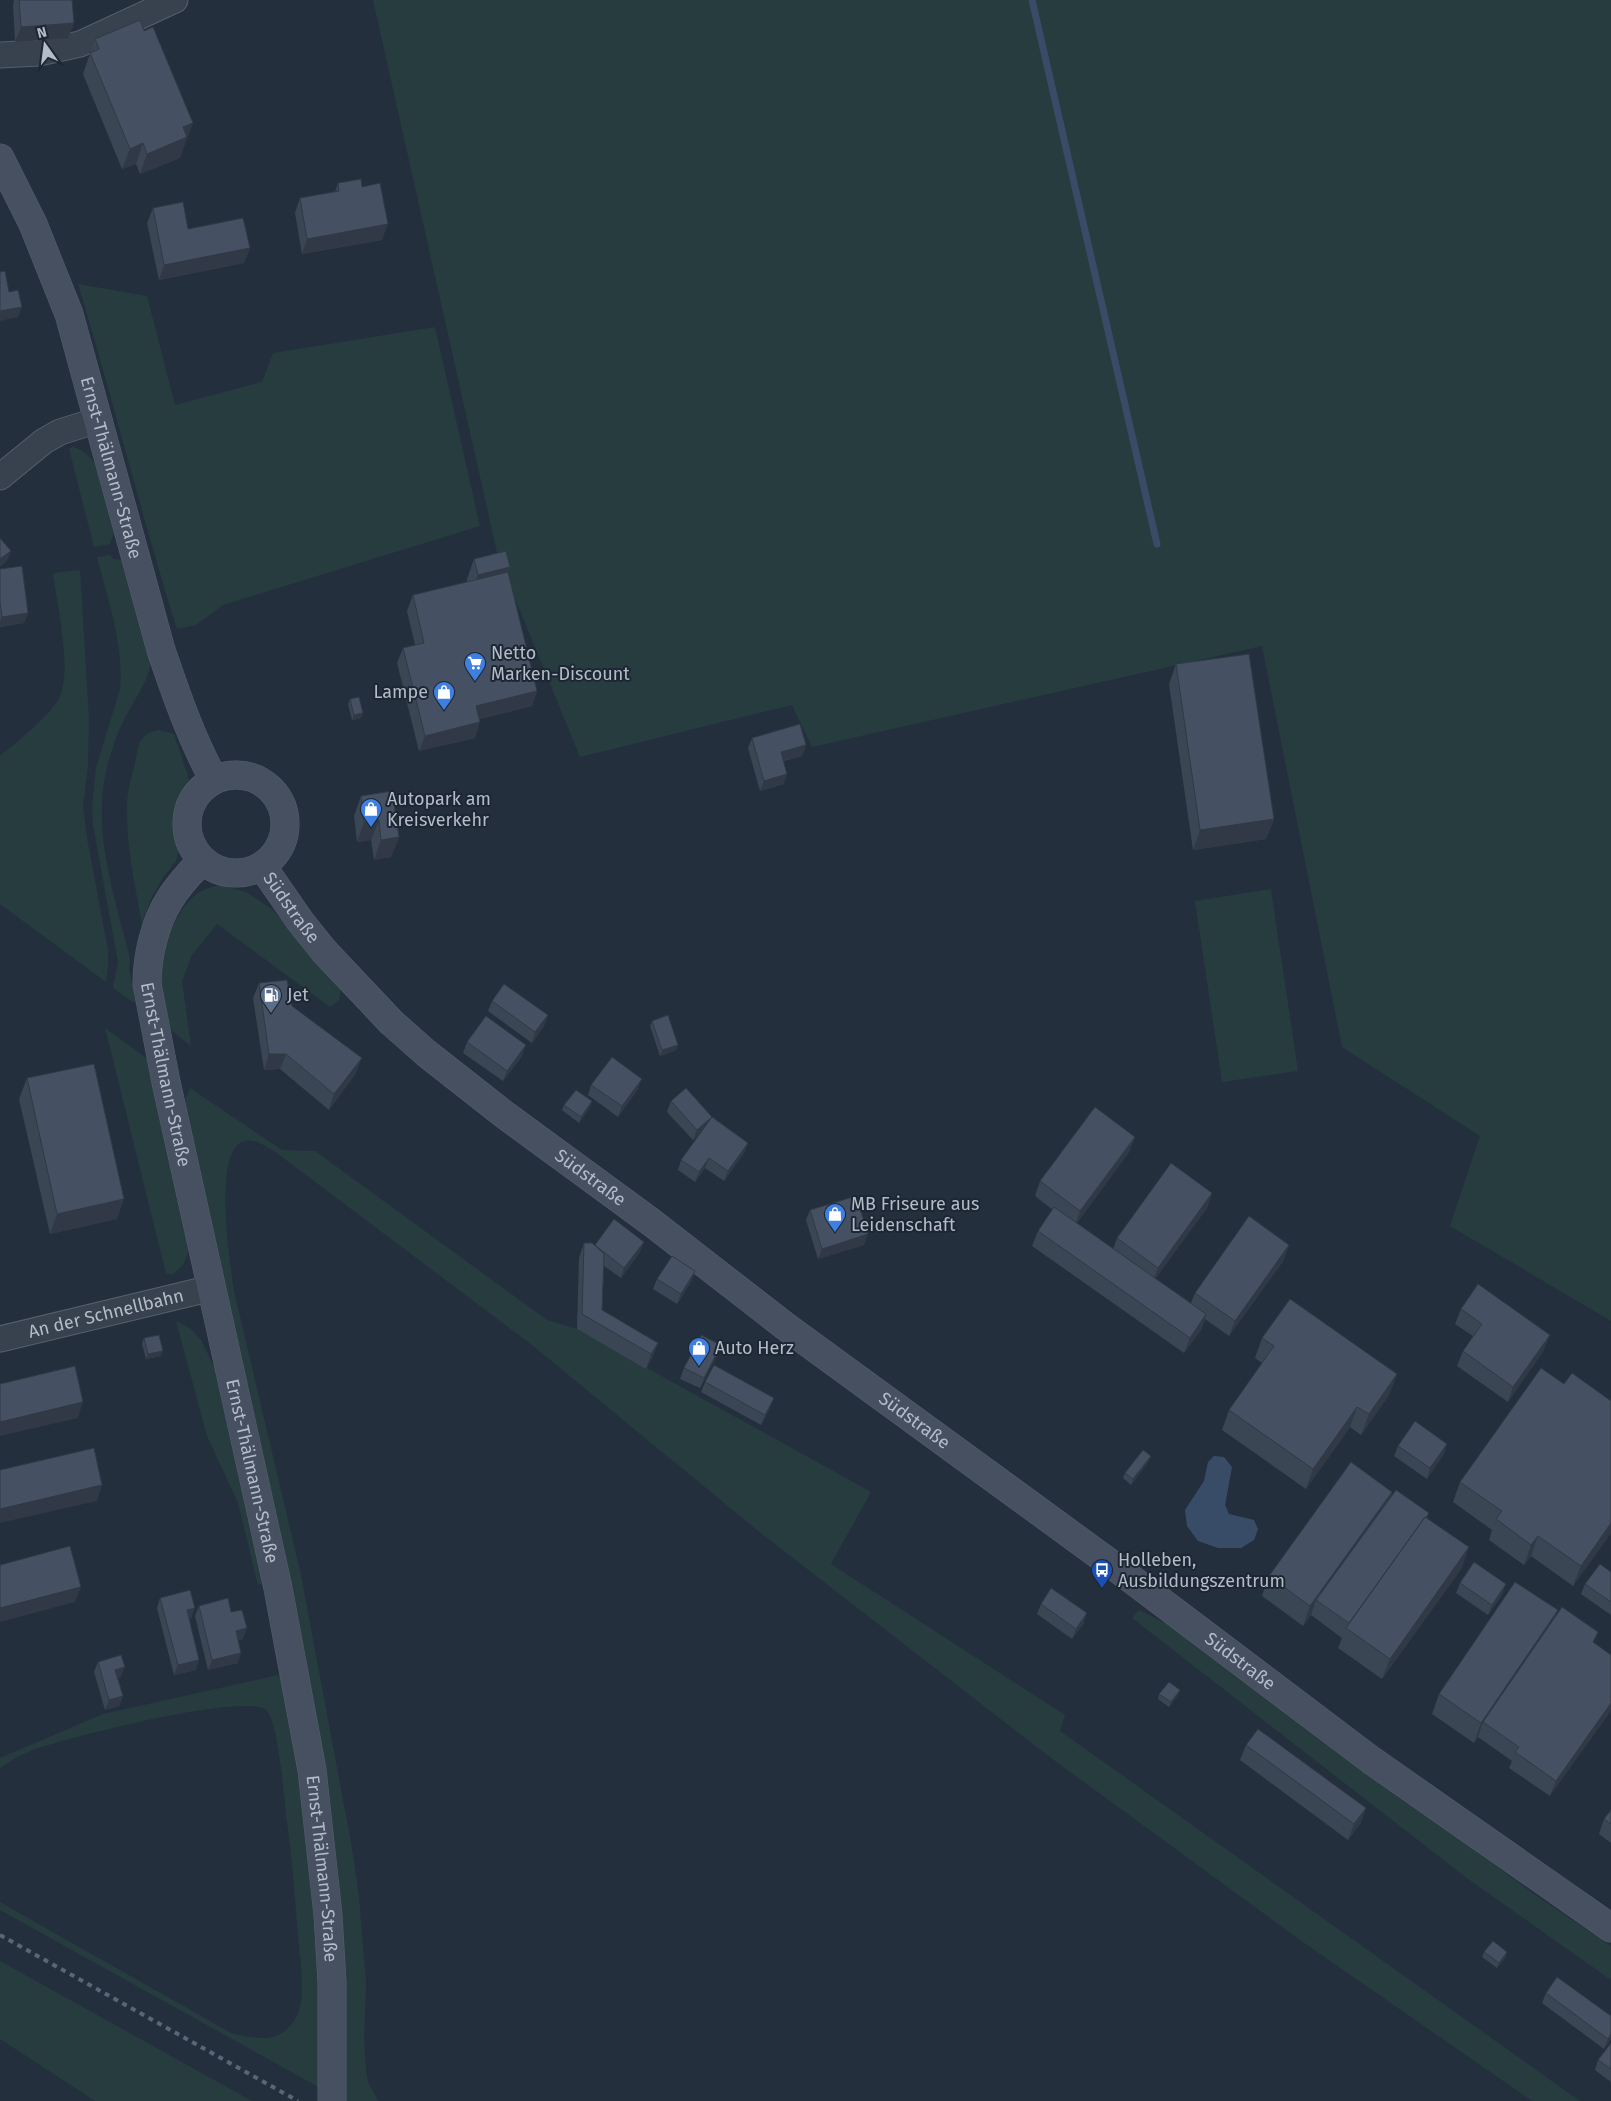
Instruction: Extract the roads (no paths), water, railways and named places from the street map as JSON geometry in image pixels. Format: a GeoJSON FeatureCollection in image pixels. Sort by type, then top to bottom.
{"type":"FeatureCollection","features":[{"type":"Feature","properties":{"kind":"main road","name":"Ernst-Thälmann-Straße"},"geometry":{"type":"LineString","coordinates":[[0,158],[50,263],[69,314],[164,659],[199,752],[214,780]]}},
{"type":"Feature","properties":{"kind":"main road"},"geometry":{"type":"LineString","coordinates":[[230,775],[246,776],[262,782],[274,793],[283,807],[286,824],[283,840],[275,855],[262,866],[248,872],[234,874],[219,871],[202,860],[195,852],[189,840],[186,826],[188,812],[198,793],[214,780],[230,775]]}},
{"type":"Feature","properties":{"kind":"main road","name":"Ernst-Thälmann-Straße"},"geometry":{"type":"LineString","coordinates":[[202,860],[170,899],[159,923],[147,969],[147,984],[278,1588],[312,1770],[328,1915],[332,1982],[332,2101]]}},
{"type":"Feature","properties":{"kind":"main road","name":"Südstraße"},"geometry":{"type":"LineString","coordinates":[[262,866],[300,921],[324,951],[391,1022],[433,1059],[505,1115],[651,1222],[785,1326],[1123,1573],[1371,1760],[1611,1928]]}},
{"type":"Feature","properties":{"kind":"street"},"geometry":{"type":"LineString","coordinates":[[0,56],[39,53],[80,44],[175,0]]}},
{"type":"Feature","properties":{"kind":"street"},"geometry":{"type":"LineString","coordinates":[[0,477],[44,441],[60,432],[98,420]]}},
{"type":"Feature","properties":{"kind":"street","name":"An der Schnellbahn"},"geometry":{"type":"LineString","coordinates":[[0,1339],[212,1288]]}},
{"type":"Feature","properties":{"kind":"water"},"geometry":{"type":"Polygon","coordinates":[[[1214,1456],[1224,1457],[1232,1467],[1225,1505],[1229,1514],[1254,1520],[1258,1529],[1254,1540],[1241,1548],[1218,1548],[1198,1541],[1187,1526],[1185,1510],[1204,1481],[1208,1462],[1214,1456]]]}},
{"type":"Feature","properties":{"kind":"waterway"},"geometry":{"type":"LineString","coordinates":[[1032,0],[1157,544]]}},
{"type":"Feature","properties":{"kind":"railway"},"geometry":{"type":"LineString","coordinates":[[0,1935],[298,2101]]}},
{"type":"Feature","properties":{"kind":"place","name":"Netto Marken-Discount"},"geometry":{"type":"Point","coordinates":[475,682]}},
{"type":"Feature","properties":{"kind":"place","name":"Lampe"},"geometry":{"type":"Point","coordinates":[444,711]}},
{"type":"Feature","properties":{"kind":"place","name":"Autopark am Kreisverkehr"},"geometry":{"type":"Point","coordinates":[371,828]}},
{"type":"Feature","properties":{"kind":"place","name":"Jet"},"geometry":{"type":"Point","coordinates":[271,1014]}},
{"type":"Feature","properties":{"kind":"place","name":"MB Friseure aus Leidenschaft"},"geometry":{"type":"Point","coordinates":[835,1233]}},
{"type":"Feature","properties":{"kind":"place","name":"Auto Herz"},"geometry":{"type":"Point","coordinates":[699,1367]}},
{"type":"Feature","properties":{"kind":"place","name":"Holleben, Ausbildungszentrum"},"geometry":{"type":"Point","coordinates":[1102,1589]}}]}
